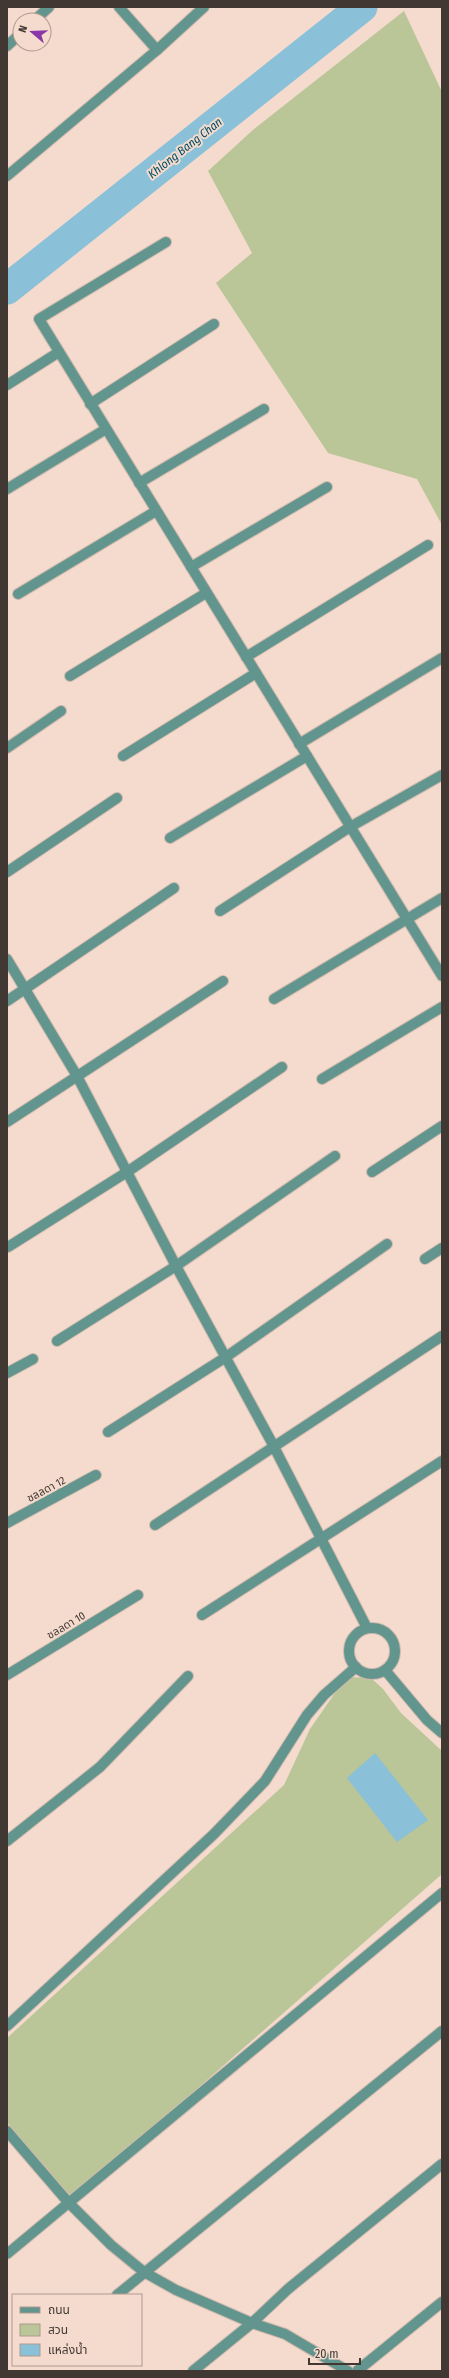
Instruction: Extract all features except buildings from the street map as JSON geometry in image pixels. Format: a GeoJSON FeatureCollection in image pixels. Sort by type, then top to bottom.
{"type":"FeatureCollection","features":[{"type":"Feature","properties":{"kind":"street"},"geometry":{"type":"LineString","coordinates":[[120,7],[157,50]]}},
{"type":"Feature","properties":{"kind":"street"},"geometry":{"type":"LineString","coordinates":[[7,176],[157,50],[204,7]]}},
{"type":"Feature","properties":{"kind":"street"},"geometry":{"type":"LineString","coordinates":[[166,242],[39,319],[442,976]]}},
{"type":"Feature","properties":{"kind":"street"},"geometry":{"type":"LineString","coordinates":[[90,404],[214,324]]}},
{"type":"Feature","properties":{"kind":"street"},"geometry":{"type":"LineString","coordinates":[[7,385],[59,352]]}},
{"type":"Feature","properties":{"kind":"street"},"geometry":{"type":"LineString","coordinates":[[139,483],[264,409]]}},
{"type":"Feature","properties":{"kind":"street"},"geometry":{"type":"LineString","coordinates":[[7,489],[106,429]]}},
{"type":"Feature","properties":{"kind":"street"},"geometry":{"type":"LineString","coordinates":[[191,567],[326,487]]}},
{"type":"Feature","properties":{"kind":"street"},"geometry":{"type":"LineString","coordinates":[[18,594],[156,511]]}},
{"type":"Feature","properties":{"kind":"street"},"geometry":{"type":"LineString","coordinates":[[246,657],[428,545]]}},
{"type":"Feature","properties":{"kind":"street"},"geometry":{"type":"LineString","coordinates":[[70,676],[206,593]]}},
{"type":"Feature","properties":{"kind":"street"},"geometry":{"type":"LineString","coordinates":[[299,744],[442,658]]}},
{"type":"Feature","properties":{"kind":"street"},"geometry":{"type":"LineString","coordinates":[[123,756],[256,673]]}},
{"type":"Feature","properties":{"kind":"street"},"geometry":{"type":"LineString","coordinates":[[7,748],[61,711]]}},
{"type":"Feature","properties":{"kind":"street"},"geometry":{"type":"LineString","coordinates":[[170,838],[307,756]]}},
{"type":"Feature","properties":{"kind":"street"},"geometry":{"type":"LineString","coordinates":[[220,911],[350,827],[442,775]]}},
{"type":"Feature","properties":{"kind":"street"},"geometry":{"type":"LineString","coordinates":[[7,872],[117,798]]}},
{"type":"Feature","properties":{"kind":"street"},"geometry":{"type":"LineString","coordinates":[[7,1001],[174,888]]}},
{"type":"Feature","properties":{"kind":"street"},"geometry":{"type":"LineString","coordinates":[[274,999],[442,898]]}},
{"type":"Feature","properties":{"kind":"street"},"geometry":{"type":"LineString","coordinates":[[7,958],[77,1076],[176,1266],[274,1448],[366,1628]]}},
{"type":"Feature","properties":{"kind":"street"},"geometry":{"type":"LineString","coordinates":[[7,1122],[223,981]]}},
{"type":"Feature","properties":{"kind":"street"},"geometry":{"type":"LineString","coordinates":[[322,1079],[442,1008]]}},
{"type":"Feature","properties":{"kind":"street"},"geometry":{"type":"LineString","coordinates":[[8,1247],[127,1172],[282,1067]]}},
{"type":"Feature","properties":{"kind":"street"},"geometry":{"type":"LineString","coordinates":[[372,1172],[442,1126]]}},
{"type":"Feature","properties":{"kind":"street"},"geometry":{"type":"LineString","coordinates":[[57,1341],[176,1266],[335,1156]]}},
{"type":"Feature","properties":{"kind":"street"},"geometry":{"type":"LineString","coordinates":[[108,1432],[226,1357],[387,1244]]}},
{"type":"Feature","properties":{"kind":"street"},"geometry":{"type":"LineString","coordinates":[[425,1259],[442,1248]]}},
{"type":"Feature","properties":{"kind":"street"},"geometry":{"type":"LineString","coordinates":[[155,1525],[442,1336]]}},
{"type":"Feature","properties":{"kind":"street"},"geometry":{"type":"LineString","coordinates":[[7,1373],[33,1359]]}},
{"type":"Feature","properties":{"kind":"street"},"geometry":{"type":"LineString","coordinates":[[202,1615],[442,1461]]}},
{"type":"Feature","properties":{"kind":"street","name":"ชลลดา 12"},"geometry":{"type":"LineString","coordinates":[[7,1523],[96,1475]]}},
{"type":"Feature","properties":{"kind":"street","name":"ชลลดา 10"},"geometry":{"type":"LineString","coordinates":[[7,1675],[138,1595]]}},
{"type":"Feature","properties":{"kind":"street"},"geometry":{"type":"LineString","coordinates":[[366,1628],[376,1628],[385,1632],[392,1639],[394,1649],[393,1658],[385,1670],[372,1674],[363,1672],[356,1667],[350,1657],[350,1645],[356,1634],[366,1628]]}},
{"type":"Feature","properties":{"kind":"street"},"geometry":{"type":"LineString","coordinates":[[7,2026],[214,1834],[265,1781],[307,1715],[324,1695],[356,1667]]}},
{"type":"Feature","properties":{"kind":"street"},"geometry":{"type":"LineString","coordinates":[[385,1670],[427,1720],[442,1733]]}},
{"type":"Feature","properties":{"kind":"street"},"geometry":{"type":"LineString","coordinates":[[7,1842],[100,1767],[188,1676]]}},
{"type":"Feature","properties":{"kind":"street"},"geometry":{"type":"LineString","coordinates":[[7,2254],[442,1893]]}},
{"type":"Feature","properties":{"kind":"street"},"geometry":{"type":"LineString","coordinates":[[118,2294],[442,2031]]}},
{"type":"Feature","properties":{"kind":"street"},"geometry":{"type":"LineString","coordinates":[[7,2131],[68,2202],[111,2245],[144,2272],[176,2290],[252,2323],[285,2334],[348,2371]]}},
{"type":"Feature","properties":{"kind":"street"},"geometry":{"type":"LineString","coordinates":[[193,2371],[252,2323],[288,2289],[442,2164]]}},
{"type":"Feature","properties":{"kind":"street"},"geometry":{"type":"LineString","coordinates":[[357,2371],[442,2302]]}},
{"type":"Feature","properties":{"kind":"green space"},"geometry":{"type":"Polygon","coordinates":[[[404,11],[442,92],[442,525],[417,479],[328,453],[216,283],[252,253],[208,171],[254,129],[404,11]]]}},
{"type":"Feature","properties":{"kind":"green space"},"geometry":{"type":"Polygon","coordinates":[[[346,1677],[371,1678],[383,1689],[401,1713],[442,1751],[442,1874],[68,2202],[7,2122],[7,2038],[284,1785],[310,1729],[346,1677]]]}},
{"type":"Feature","properties":{"kind":"water"},"geometry":{"type":"Polygon","coordinates":[[[375,1753],[428,1820],[397,1842],[347,1778],[375,1753]]]}},
{"type":"Feature","properties":{"kind":"waterway","name":"Khlong Bang Chan"},"geometry":{"type":"LineString","coordinates":[[7,289],[362,7]]}}]}
